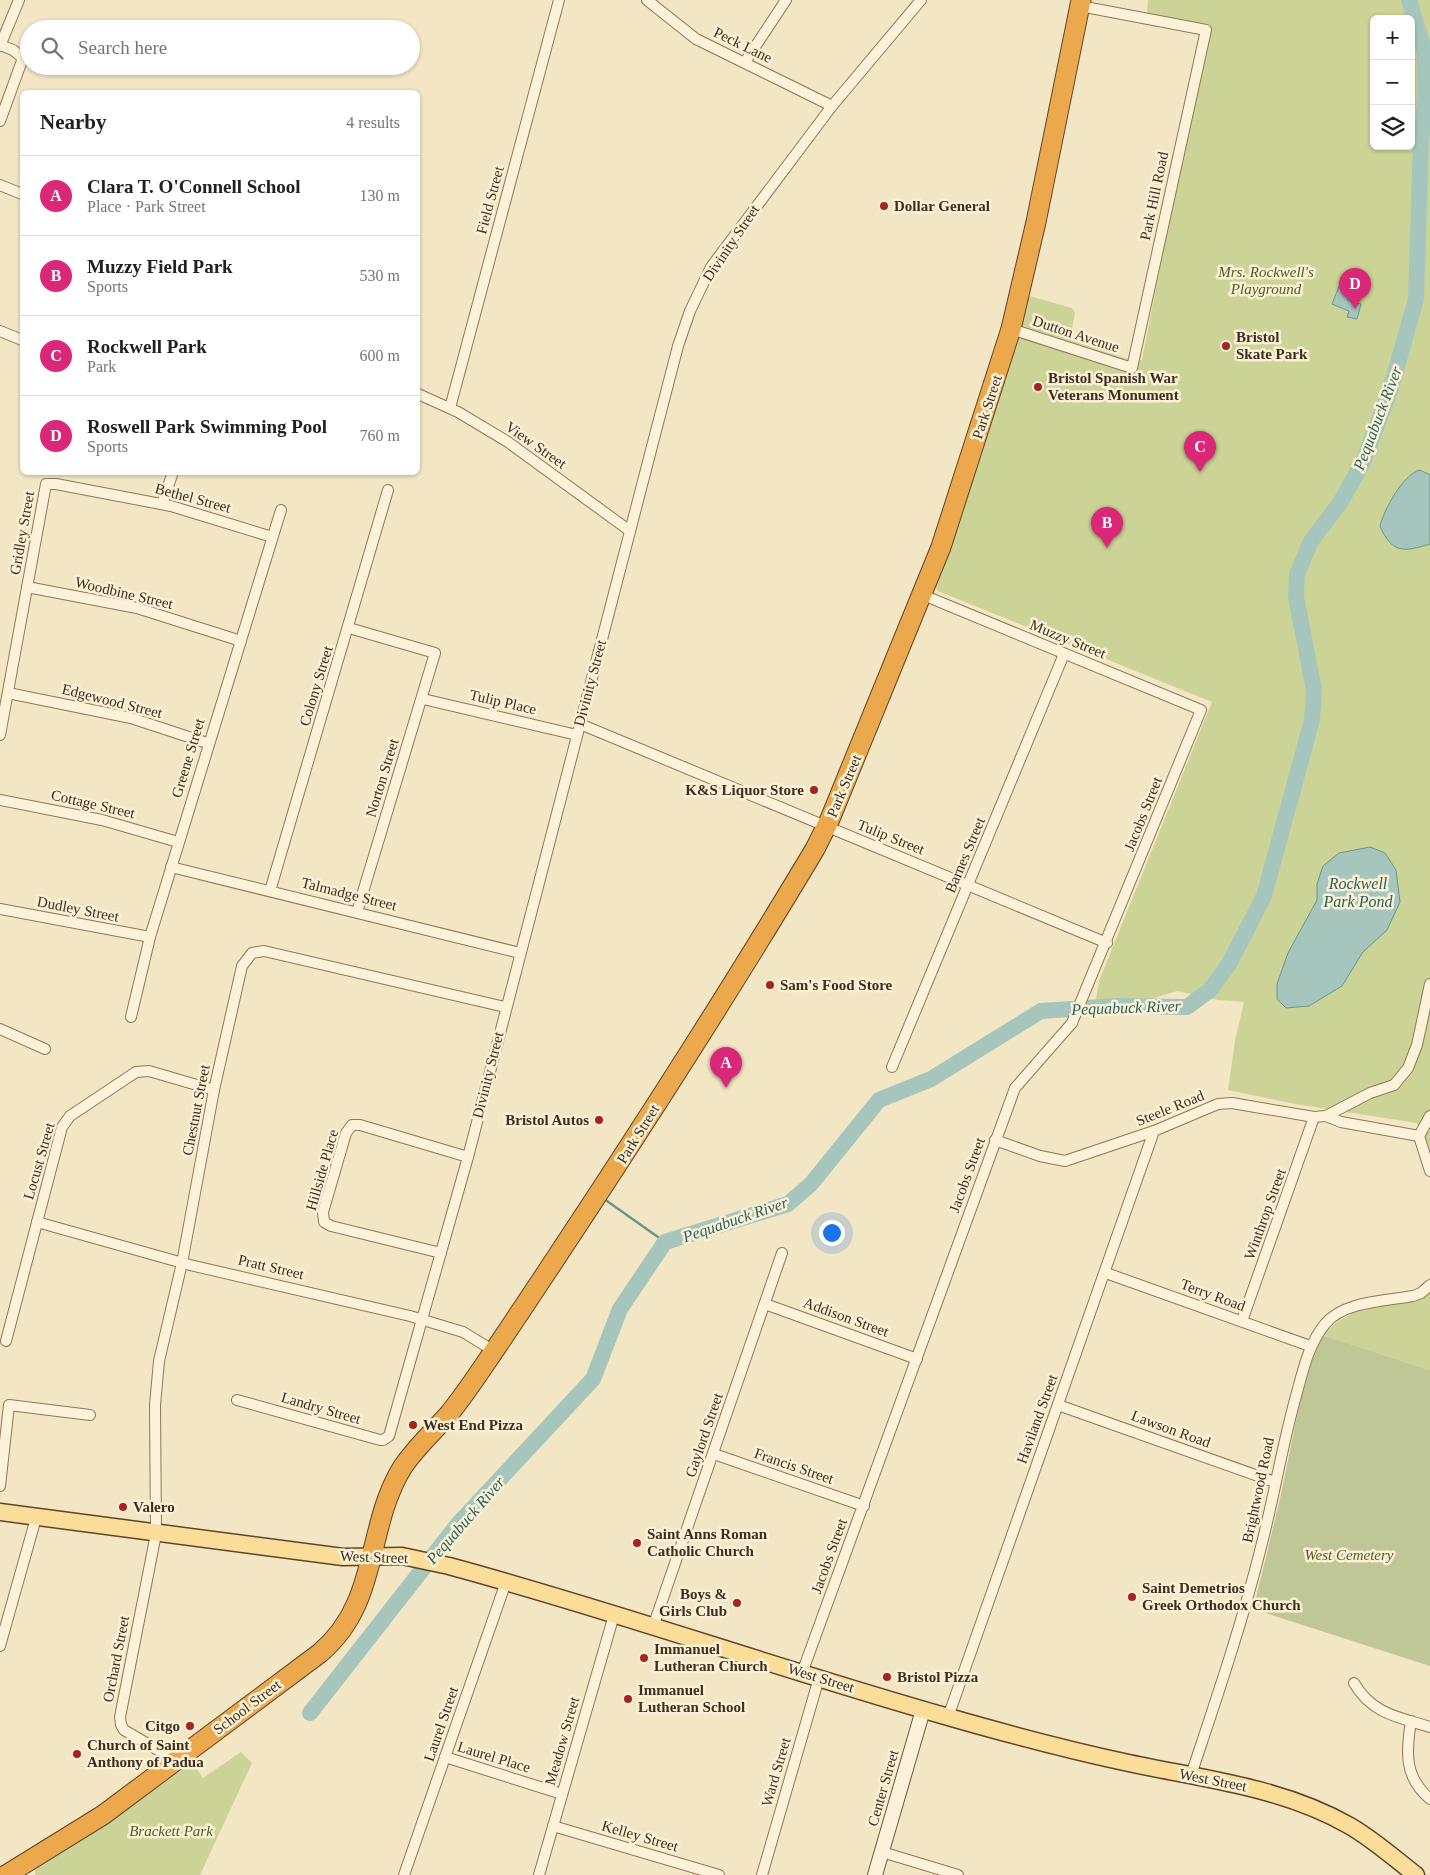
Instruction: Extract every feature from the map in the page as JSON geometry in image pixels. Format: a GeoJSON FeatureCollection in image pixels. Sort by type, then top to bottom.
{"type":"FeatureCollection","features":[{"type":"Feature","properties":{"kind":"highway","name":"Park Street"},"geometry":{"type":"LineString","coordinates":[[373,1556],[383,1511],[398,1476],[414,1451],[458,1402],[622,1160],[761,939],[827,827],[923,595],[1011,329],[1080,3]]}},
{"type":"Feature","properties":{"kind":"highway","name":"School Street"},"geometry":{"type":"LineString","coordinates":[[6,1875],[103,1815],[333,1641],[356,1606],[373,1556]]}},
{"type":"Feature","properties":{"kind":"main road","name":"West Street"},"geometry":{"type":"LineString","coordinates":[[0,1512],[156,1534],[343,1557],[396,1555],[441,1564],[506,1582],[948,1717],[1122,1762],[1249,1787],[1306,1805],[1365,1836],[1416,1875]]}},
{"type":"Feature","properties":{"kind":"street"},"geometry":{"type":"LineString","coordinates":[[18,0],[0,46],[12,50],[20,56]]}},
{"type":"Feature","properties":{"kind":"street","name":"Field Street"},"geometry":{"type":"LineString","coordinates":[[450,408],[559,0]]}},
{"type":"Feature","properties":{"kind":"street","name":"Peck Lane"},"geometry":{"type":"LineString","coordinates":[[647,0],[696,39],[832,106]]}},
{"type":"Feature","properties":{"kind":"street"},"geometry":{"type":"LineString","coordinates":[[745,62],[786,0]]}},
{"type":"Feature","properties":{"kind":"street","name":"Divinity Street"},"geometry":{"type":"LineString","coordinates":[[392,1430],[468,1157],[505,1007],[678,346],[690,311],[711,266],[832,106],[921,0]]}},
{"type":"Feature","properties":{"kind":"street","name":"Park Hill Road"},"geometry":{"type":"LineString","coordinates":[[1080,3],[1206,30],[1132,368]]}},
{"type":"Feature","properties":{"kind":"street"},"geometry":{"type":"LineString","coordinates":[[0,121],[20,66]]}},
{"type":"Feature","properties":{"kind":"street"},"geometry":{"type":"LineString","coordinates":[[0,185],[20,193]]}},
{"type":"Feature","properties":{"kind":"street","name":"Dutton Avenue"},"geometry":{"type":"LineString","coordinates":[[1011,329],[1132,368]]}},
{"type":"Feature","properties":{"kind":"street"},"geometry":{"type":"LineString","coordinates":[[0,331],[20,339]]}},
{"type":"Feature","properties":{"kind":"street","name":"View Street"},"geometry":{"type":"LineString","coordinates":[[420,395],[450,408],[508,442],[630,531]]}},
{"type":"Feature","properties":{"kind":"street"},"geometry":{"type":"LineString","coordinates":[[162,504],[172,475]]}},
{"type":"Feature","properties":{"kind":"street","name":"Bethel Street"},"geometry":{"type":"LineString","coordinates":[[46,484],[56,484],[162,504],[272,537]]}},
{"type":"Feature","properties":{"kind":"street","name":"Gridley Street"},"geometry":{"type":"LineString","coordinates":[[0,735],[46,484]]}},
{"type":"Feature","properties":{"kind":"street","name":"Colony Street"},"geometry":{"type":"LineString","coordinates":[[270,890],[349,628],[388,490]]}},
{"type":"Feature","properties":{"kind":"street","name":"Greene Street"},"geometry":{"type":"LineString","coordinates":[[131,1017],[150,937],[207,744],[241,641],[280,510]]}},
{"type":"Feature","properties":{"kind":"street","name":"Woodbine Street"},"geometry":{"type":"LineString","coordinates":[[27,587],[137,608],[241,641]]}},
{"type":"Feature","properties":{"kind":"street","name":"Muzzy Street"},"geometry":{"type":"LineString","coordinates":[[923,595],[1201,710]]}},
{"type":"Feature","properties":{"kind":"street","name":"Norton Street"},"geometry":{"type":"LineString","coordinates":[[349,628],[435,653],[423,699],[357,912]]}},
{"type":"Feature","properties":{"kind":"street","name":"Barnes Street"},"geometry":{"type":"LineString","coordinates":[[892,1067],[1064,654]]}},
{"type":"Feature","properties":{"kind":"street","name":"Edgewood Street"},"geometry":{"type":"LineString","coordinates":[[8,692],[130,718],[207,744]]}},
{"type":"Feature","properties":{"kind":"street","name":"Tulip Place"},"geometry":{"type":"LineString","coordinates":[[423,699],[578,730]]}},
{"type":"Feature","properties":{"kind":"street","name":"Jacobs Street"},"geometry":{"type":"LineString","coordinates":[[802,1673],[1015,1088],[1072,1023],[1107,943],[1201,710]]}},
{"type":"Feature","properties":{"kind":"street","name":"Tulip Street"},"geometry":{"type":"LineString","coordinates":[[578,730],[827,827],[1107,943]]}},
{"type":"Feature","properties":{"kind":"street","name":"Cottage Street"},"geometry":{"type":"LineString","coordinates":[[0,800],[102,820],[178,842]]}},
{"type":"Feature","properties":{"kind":"street","name":"Talmadge Street"},"geometry":{"type":"LineString","coordinates":[[171,867],[520,953]]}},
{"type":"Feature","properties":{"kind":"street","name":"Dudley Street"},"geometry":{"type":"LineString","coordinates":[[0,909],[150,937]]}},
{"type":"Feature","properties":{"kind":"street","name":"Chestnut Street"},"geometry":{"type":"LineString","coordinates":[[156,1534],[154,1405],[159,1361],[182,1262],[214,1090],[242,966],[252,953],[264,951],[505,1007]]}},
{"type":"Feature","properties":{"kind":"street"},"geometry":{"type":"LineString","coordinates":[[1326,1116],[1370,1094],[1394,1085],[1408,1068],[1417,1045],[1430,984]]}},
{"type":"Feature","properties":{"kind":"street"},"geometry":{"type":"LineString","coordinates":[[0,1029],[45,1049]]}},
{"type":"Feature","properties":{"kind":"street","name":"Locust Street"},"geometry":{"type":"LineString","coordinates":[[6,1341],[62,1127],[70,1116],[136,1072],[148,1071],[214,1090]]}},
{"type":"Feature","properties":{"kind":"street","name":"Steele Road"},"geometry":{"type":"LineString","coordinates":[[995,1140],[1040,1156],[1065,1161],[1154,1131],[1218,1104],[1232,1103],[1314,1117],[1326,1116],[1341,1122],[1419,1136]]}},
{"type":"Feature","properties":{"kind":"street"},"geometry":{"type":"LineString","coordinates":[[1430,1116],[1419,1136],[1430,1171]]}},
{"type":"Feature","properties":{"kind":"street","name":"Winthrop Street"},"geometry":{"type":"LineString","coordinates":[[1242,1321],[1314,1117]]}},
{"type":"Feature","properties":{"kind":"street","name":"Hillside Place"},"geometry":{"type":"LineString","coordinates":[[441,1253],[330,1226],[324,1222],[323,1212],[346,1134],[352,1125],[360,1125],[468,1157]]}},
{"type":"Feature","properties":{"kind":"street","name":"Haviland Street"},"geometry":{"type":"LineString","coordinates":[[948,1717],[1154,1131]]}},
{"type":"Feature","properties":{"kind":"street","name":"Pratt Street"},"geometry":{"type":"LineString","coordinates":[[37,1222],[182,1262],[423,1320],[472,1336],[494,1351]]}},
{"type":"Feature","properties":{"kind":"street","name":"Gaylord Street"},"geometry":{"type":"LineString","coordinates":[[652,1627],[714,1454],[782,1253]]}},
{"type":"Feature","properties":{"kind":"street","name":"Terry Road"},"geometry":{"type":"LineString","coordinates":[[1106,1272],[1310,1346]]}},
{"type":"Feature","properties":{"kind":"street","name":"Brightwood Road"},"geometry":{"type":"LineString","coordinates":[[1192,1775],[1245,1607],[1262,1545],[1275,1482],[1310,1346],[1326,1323],[1336,1314],[1351,1307],[1413,1296],[1421,1293],[1430,1285]]}},
{"type":"Feature","properties":{"kind":"street","name":"Addison Street"},"geometry":{"type":"LineString","coordinates":[[765,1304],[917,1359]]}},
{"type":"Feature","properties":{"kind":"street","name":"Landry Street"},"geometry":{"type":"LineString","coordinates":[[237,1400],[383,1440],[389,1436],[392,1430]]}},
{"type":"Feature","properties":{"kind":"street"},"geometry":{"type":"LineString","coordinates":[[0,1486],[9,1405],[90,1415]]}},
{"type":"Feature","properties":{"kind":"street","name":"Lawson Road"},"geometry":{"type":"LineString","coordinates":[[1058,1405],[1275,1482]]}},
{"type":"Feature","properties":{"kind":"street","name":"Francis Street"},"geometry":{"type":"LineString","coordinates":[[714,1454],[864,1506]]}},
{"type":"Feature","properties":{"kind":"street"},"geometry":{"type":"LineString","coordinates":[[0,1646],[36,1518]]}},
{"type":"Feature","properties":{"kind":"street","name":"Orchard Street"},"geometry":{"type":"LineString","coordinates":[[156,1534],[120,1718],[121,1726],[124,1730],[175,1760]]}},
{"type":"Feature","properties":{"kind":"street","name":"Laurel Street"},"geometry":{"type":"LineString","coordinates":[[404,1875],[506,1582]]}},
{"type":"Feature","properties":{"kind":"street","name":"Meadow Street"},"geometry":{"type":"LineString","coordinates":[[539,1875],[614,1615]]}},
{"type":"Feature","properties":{"kind":"street","name":"Ward Street"},"geometry":{"type":"LineString","coordinates":[[762,1875],[819,1678]]}},
{"type":"Feature","properties":{"kind":"street"},"geometry":{"type":"LineString","coordinates":[[1354,1683],[1362,1697],[1380,1712],[1430,1727]]}},
{"type":"Feature","properties":{"kind":"street","name":"Center Street"},"geometry":{"type":"LineString","coordinates":[[875,1875],[923,1710]]}},
{"type":"Feature","properties":{"kind":"street"},"geometry":{"type":"LineString","coordinates":[[1410,1721],[1406,1751],[1412,1777],[1422,1792],[1430,1799]]}},
{"type":"Feature","properties":{"kind":"street","name":"Laurel Place"},"geometry":{"type":"LineString","coordinates":[[445,1758],[562,1794]]}},
{"type":"Feature","properties":{"kind":"street","name":"Kelley Street"},"geometry":{"type":"LineString","coordinates":[[553,1826],[719,1875]]}},
{"type":"Feature","properties":{"kind":"street"},"geometry":{"type":"LineString","coordinates":[[882,1852],[958,1875]]}},
{"type":"Feature","properties":{"kind":"green space","name":"Mrs. Rockwell's Playground"},"geometry":{"type":"Polygon","coordinates":[[[1148,0],[1430,0],[1430,1157],[1417,1123],[1295,1104],[1228,1090],[1235,1041],[1244,1002],[1218,1000],[1177,991],[1126,1007],[1096,999],[1099,981],[1212,702],[938,591],[934,586],[1026,295],[1072,308],[1075,313],[1070,340],[1124,358],[1142,360],[1207,24],[1147,14],[1148,0]]]}},
{"type":"Feature","properties":{"kind":"green space"},"geometry":{"type":"Polygon","coordinates":[[[1430,1292],[1430,1370],[1322,1335],[1348,1315],[1358,1311],[1412,1299],[1430,1292]]]}},
{"type":"Feature","properties":{"kind":"green space","name":"West Cemetery"},"geometry":{"type":"Polygon","coordinates":[[[1322,1335],[1430,1370],[1430,1666],[1253,1609],[1303,1393],[1314,1354],[1322,1335]]]}},
{"type":"Feature","properties":{"kind":"green space","name":"Brackett Park"},"geometry":{"type":"Polygon","coordinates":[[[241,1752],[252,1763],[200,1875],[35,1875],[36,1867],[98,1830],[192,1762],[203,1778],[241,1752]]]}},
{"type":"Feature","properties":{"kind":"water"},"geometry":{"type":"Polygon","coordinates":[[[1340,284],[1351,289],[1347,300],[1361,304],[1357,319],[1347,317],[1349,311],[1332,304],[1340,284]]]}},
{"type":"Feature","properties":{"kind":"water"},"geometry":{"type":"Polygon","coordinates":[[[1420,470],[1430,475],[1430,544],[1400,549],[1389,542],[1380,526],[1395,493],[1407,478],[1420,470]]]}},
{"type":"Feature","properties":{"kind":"water","name":"Rockwell Park Pond"},"geometry":{"type":"Polygon","coordinates":[[[1370,847],[1385,853],[1396,870],[1400,902],[1387,930],[1363,952],[1342,986],[1309,1006],[1286,1008],[1277,999],[1277,984],[1288,953],[1317,900],[1317,884],[1323,866],[1339,853],[1370,847]]]}},
{"type":"Feature","properties":{"kind":"waterway","name":"Pequabuck River"},"geometry":{"type":"LineString","coordinates":[[310,1713],[458,1524],[593,1379],[620,1309],[665,1242],[788,1204],[811,1184],[879,1100],[931,1079],[1041,1011],[1118,1006],[1187,1007],[1210,990],[1229,964],[1264,896],[1312,720],[1314,690],[1296,597],[1297,574],[1311,541],[1340,503],[1363,462],[1390,391],[1416,299],[1421,140],[1426,98],[1425,53],[1409,0]]}},
{"type":"Feature","properties":{"kind":"waterway"},"geometry":{"type":"LineString","coordinates":[[607,1201],[665,1242]]}},
{"type":"Feature","properties":{"kind":"place","name":"Dollar General"},"geometry":{"type":"Point","coordinates":[884,206]}},
{"type":"Feature","properties":{"kind":"place","name":"Roswell Park Swimming Pool"},"geometry":{"type":"Point","coordinates":[1355,309]}},
{"type":"Feature","properties":{"kind":"place","name":"Bristol Skate Park"},"geometry":{"type":"Point","coordinates":[1226,346]}},
{"type":"Feature","properties":{"kind":"place","name":"Bristol Spanish War Veterans Monument"},"geometry":{"type":"Point","coordinates":[1038,387]}},
{"type":"Feature","properties":{"kind":"place","name":"Rockwell Park"},"geometry":{"type":"Point","coordinates":[1200,472]}},
{"type":"Feature","properties":{"kind":"place","name":"Muzzy Field Park"},"geometry":{"type":"Point","coordinates":[1107,548]}},
{"type":"Feature","properties":{"kind":"place","name":"K&S Liquor Store"},"geometry":{"type":"Point","coordinates":[814,790]}},
{"type":"Feature","properties":{"kind":"place","name":"Sam's Food Store"},"geometry":{"type":"Point","coordinates":[770,985]}},
{"type":"Feature","properties":{"kind":"place","name":"Clara T. O'Connell School"},"geometry":{"type":"Point","coordinates":[726,1088]}},
{"type":"Feature","properties":{"kind":"place","name":"Bristol Autos"},"geometry":{"type":"Point","coordinates":[599,1120]}},
{"type":"Feature","properties":{"kind":"place","name":"West End Pizza"},"geometry":{"type":"Point","coordinates":[413,1425]}},
{"type":"Feature","properties":{"kind":"place","name":"Valero"},"geometry":{"type":"Point","coordinates":[123,1507]}},
{"type":"Feature","properties":{"kind":"place","name":"Saint Anns Roman Catholic Church"},"geometry":{"type":"Point","coordinates":[637,1543]}},
{"type":"Feature","properties":{"kind":"place","name":"Saint Demetrios Greek Orthodox Church"},"geometry":{"type":"Point","coordinates":[1132,1597]}},
{"type":"Feature","properties":{"kind":"place","name":"Boys & Girls Club"},"geometry":{"type":"Point","coordinates":[737,1603]}},
{"type":"Feature","properties":{"kind":"place","name":"Immanuel Lutheran Church"},"geometry":{"type":"Point","coordinates":[644,1658]}},
{"type":"Feature","properties":{"kind":"place","name":"Bristol Pizza"},"geometry":{"type":"Point","coordinates":[887,1677]}},
{"type":"Feature","properties":{"kind":"place","name":"Immanuel Lutheran School"},"geometry":{"type":"Point","coordinates":[628,1699]}},
{"type":"Feature","properties":{"kind":"place","name":"Citgo"},"geometry":{"type":"Point","coordinates":[190,1726]}},
{"type":"Feature","properties":{"kind":"place","name":"Church of Saint Anthony of Padua"},"geometry":{"type":"Point","coordinates":[77,1754]}}]}
